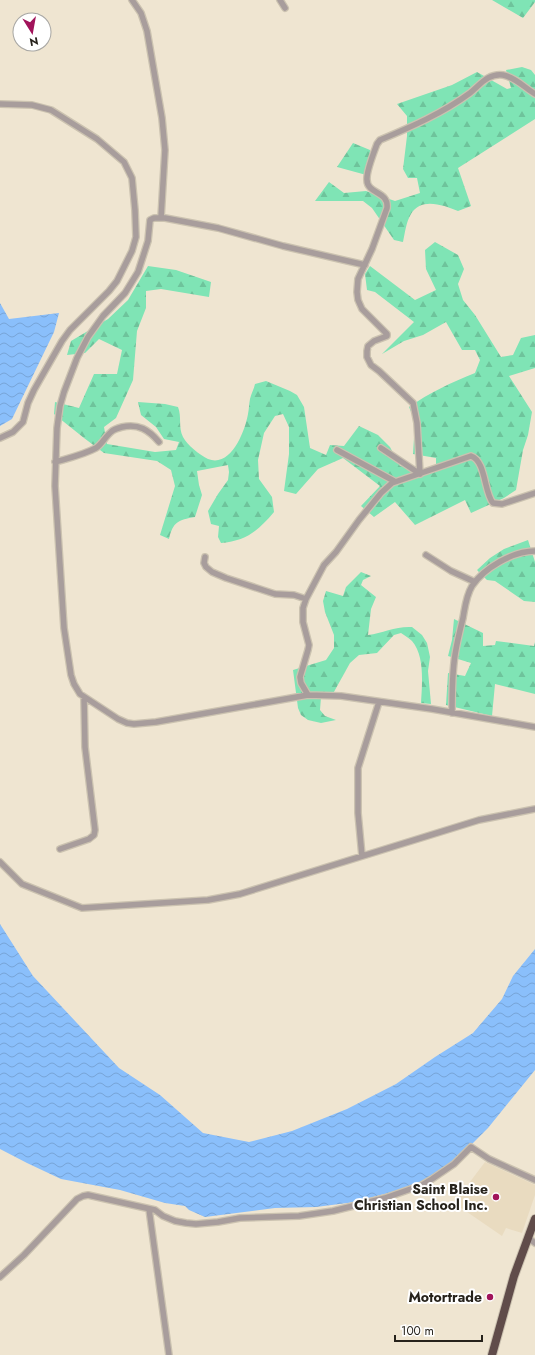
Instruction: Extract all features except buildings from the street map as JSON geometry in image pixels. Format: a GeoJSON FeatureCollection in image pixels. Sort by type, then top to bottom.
{"type":"FeatureCollection","features":[{"type":"Feature","properties":{"kind":"highway"},"geometry":{"type":"LineString","coordinates":[[492,1355],[514,1276],[535,1219]]}},
{"type":"Feature","properties":{"kind":"street"},"geometry":{"type":"LineString","coordinates":[[132,0],[141,13],[146,31],[164,130],[161,218]]}},
{"type":"Feature","properties":{"kind":"street"},"geometry":{"type":"LineString","coordinates":[[280,0],[285,8]]}},
{"type":"Feature","properties":{"kind":"street"},"geometry":{"type":"LineString","coordinates":[[420,474],[417,422],[413,403],[379,370],[371,365],[367,357],[368,346],[374,341],[387,336],[388,334],[362,309],[358,300],[358,279],[365,265],[388,202],[370,188],[367,179],[377,144],[380,140],[435,116],[471,92],[484,79],[502,75],[508,76],[535,94]]}},
{"type":"Feature","properties":{"kind":"street"},"geometry":{"type":"LineString","coordinates":[[0,104],[32,105],[51,110],[82,128],[112,150],[124,162],[132,178],[136,237],[132,251],[109,291],[70,330],[62,341],[34,390],[28,403],[23,422],[13,432],[0,438]]}},
{"type":"Feature","properties":{"kind":"street"},"geometry":{"type":"LineString","coordinates":[[365,265],[283,246],[218,228],[161,218],[154,218],[150,220],[148,241],[138,272],[125,293],[103,316],[88,337],[77,358],[60,406],[55,462],[55,486],[64,628],[71,674],[77,690],[84,697],[118,719],[134,724],[156,722],[308,695],[330,695],[535,727]]}},
{"type":"Feature","properties":{"kind":"street"},"geometry":{"type":"LineString","coordinates":[[55,462],[89,451],[101,444],[113,430],[126,426],[132,425],[142,428],[154,436],[159,442]]}},
{"type":"Feature","properties":{"kind":"street"},"geometry":{"type":"LineString","coordinates":[[381,448],[420,474]]}},
{"type":"Feature","properties":{"kind":"street"},"geometry":{"type":"LineString","coordinates":[[337,450],[394,482]]}},
{"type":"Feature","properties":{"kind":"street"},"geometry":{"type":"LineString","coordinates":[[308,695],[301,683],[300,677],[308,650],[302,616],[306,598],[324,565],[336,552],[358,520],[388,486],[394,482],[462,458],[473,456],[480,467],[493,503],[502,504],[535,493]]}},
{"type":"Feature","properties":{"kind":"street"},"geometry":{"type":"LineString","coordinates":[[452,713],[455,655],[469,592],[475,582],[489,568],[521,553],[535,551]]}},
{"type":"Feature","properties":{"kind":"street"},"geometry":{"type":"LineString","coordinates":[[426,555],[451,571],[475,582]]}},
{"type":"Feature","properties":{"kind":"street"},"geometry":{"type":"LineString","coordinates":[[205,557],[204,563],[206,567],[212,572],[226,578],[275,594],[294,595],[306,598]]}},
{"type":"Feature","properties":{"kind":"street"},"geometry":{"type":"LineString","coordinates":[[60,849],[89,839],[94,835],[95,830],[85,747],[84,697]]}},
{"type":"Feature","properties":{"kind":"street"},"geometry":{"type":"LineString","coordinates":[[362,856],[358,813],[358,768],[379,702]]}},
{"type":"Feature","properties":{"kind":"street"},"geometry":{"type":"LineString","coordinates":[[0,862],[22,884],[82,908],[208,900],[240,894],[479,820],[535,809]]}},
{"type":"Feature","properties":{"kind":"street"},"geometry":{"type":"LineString","coordinates":[[0,1277],[24,1255],[77,1199],[88,1195],[155,1210],[163,1216],[175,1221],[196,1224],[240,1218],[299,1216],[333,1211],[385,1198],[422,1185],[454,1164],[471,1147],[489,1159],[535,1180]]}},
{"type":"Feature","properties":{"kind":"street"},"geometry":{"type":"LineString","coordinates":[[149,1209],[168,1355]]}},
{"type":"Feature","properties":{"kind":"street"},"geometry":{"type":"LineString","coordinates":[[528,1238],[535,1243]]}},
{"type":"Feature","properties":{"kind":"shaded area","name":"Saint Blaise Christian School Inc."},"geometry":{"type":"Polygon","coordinates":[[[485,1162],[535,1185],[535,1195],[522,1233],[506,1228],[502,1236],[454,1203],[485,1162]]]}},
{"type":"Feature","properties":{"kind":"green space"},"geometry":{"type":"Polygon","coordinates":[[[492,0],[535,0],[535,2],[523,18],[492,0]]]}},
{"type":"Feature","properties":{"kind":"green space"},"geometry":{"type":"Polygon","coordinates":[[[522,67],[531,70],[535,75],[535,119],[458,168],[471,206],[458,211],[433,204],[420,206],[415,209],[409,217],[403,242],[394,240],[372,208],[363,201],[315,201],[329,182],[344,193],[366,191],[395,201],[420,193],[417,178],[408,178],[403,169],[407,136],[407,116],[397,104],[452,85],[477,72],[507,89],[511,88],[506,70],[522,67]]]}},
{"type":"Feature","properties":{"kind":"green space"},"geometry":{"type":"Polygon","coordinates":[[[353,143],[370,150],[370,176],[337,167],[353,143]]]}},
{"type":"Feature","properties":{"kind":"green space"},"geometry":{"type":"Polygon","coordinates":[[[435,242],[458,255],[464,269],[458,284],[463,300],[475,315],[501,357],[513,355],[521,338],[535,335],[535,368],[509,376],[532,412],[516,490],[504,498],[471,513],[465,500],[415,525],[395,502],[374,517],[361,506],[380,486],[343,458],[318,469],[296,494],[284,491],[289,454],[289,427],[283,414],[275,416],[264,433],[258,460],[259,479],[272,497],[274,512],[268,519],[251,534],[238,540],[221,543],[218,537],[219,526],[211,524],[208,511],[228,480],[228,465],[197,471],[202,495],[195,517],[184,519],[177,523],[172,529],[169,539],[160,535],[175,486],[171,470],[157,461],[104,453],[54,414],[55,402],[79,408],[94,374],[117,374],[122,350],[99,339],[85,353],[67,355],[71,341],[108,319],[128,300],[148,266],[176,270],[211,282],[209,297],[161,289],[146,291],[146,308],[137,331],[133,380],[116,418],[104,427],[107,444],[155,452],[176,450],[179,442],[164,439],[156,427],[141,415],[138,402],[165,404],[178,407],[183,437],[191,446],[208,459],[216,460],[224,458],[236,446],[244,429],[250,399],[255,384],[266,381],[297,395],[304,407],[310,448],[326,455],[330,445],[344,446],[359,426],[378,435],[390,447],[400,466],[423,471],[436,466],[436,458],[413,454],[415,421],[409,407],[441,388],[475,373],[480,360],[475,350],[462,350],[446,322],[423,335],[404,341],[382,354],[414,322],[375,292],[367,290],[365,274],[370,266],[415,300],[436,290],[426,269],[425,250],[435,242]]]}},
{"type":"Feature","properties":{"kind":"green space"},"geometry":{"type":"Polygon","coordinates":[[[528,540],[535,562],[535,602],[524,601],[495,581],[487,580],[477,570],[490,558],[504,549],[528,540]]]}},
{"type":"Feature","properties":{"kind":"green space"},"geometry":{"type":"Polygon","coordinates":[[[361,572],[371,576],[363,580],[361,585],[376,597],[371,609],[368,635],[412,627],[422,635],[427,643],[430,657],[428,671],[431,704],[421,703],[422,670],[419,654],[412,641],[401,633],[394,635],[377,653],[359,655],[350,663],[330,699],[321,697],[320,710],[325,716],[336,720],[321,723],[308,720],[301,715],[298,708],[293,670],[326,660],[334,648],[334,635],[325,612],[323,601],[326,591],[343,596],[346,587],[361,572]]]}},
{"type":"Feature","properties":{"kind":"green space"},"geometry":{"type":"Polygon","coordinates":[[[454,619],[483,633],[483,646],[495,645],[496,641],[534,646],[535,642],[535,694],[495,684],[492,716],[446,705],[448,673],[465,676],[471,663],[448,656],[452,640],[454,619]]]}},
{"type":"Feature","properties":{"kind":"water"},"geometry":{"type":"Polygon","coordinates":[[[0,303],[9,319],[59,313],[54,332],[12,419],[0,426],[0,303]]]}},
{"type":"Feature","properties":{"kind":"water"},"geometry":{"type":"Polygon","coordinates":[[[0,924],[33,976],[119,1068],[160,1095],[203,1133],[249,1142],[292,1131],[347,1109],[396,1084],[473,1033],[502,999],[513,976],[535,949],[535,1070],[488,1128],[451,1165],[417,1185],[355,1202],[316,1207],[275,1208],[205,1217],[189,1210],[185,1206],[165,1203],[120,1190],[61,1179],[0,1149],[0,924]]]}},
{"type":"Feature","properties":{"kind":"place","name":"Saint Blaise Christian School Inc."},"geometry":{"type":"Point","coordinates":[496,1197]}},
{"type":"Feature","properties":{"kind":"place","name":"Motortrade"},"geometry":{"type":"Point","coordinates":[490,1297]}}]}
